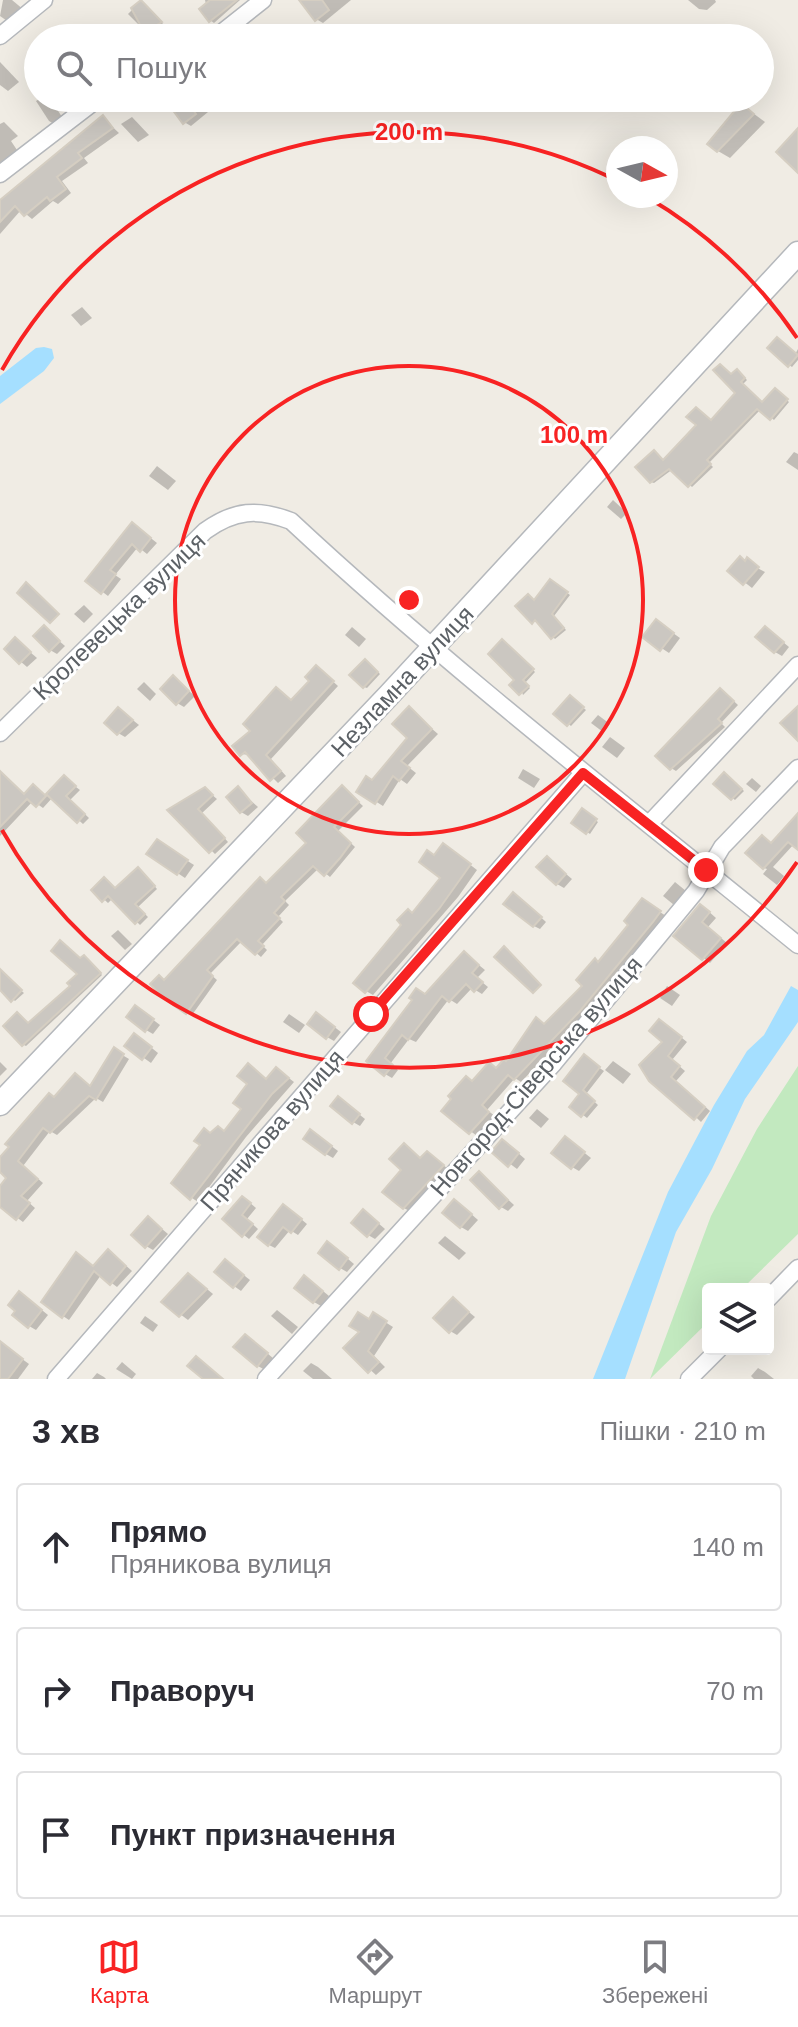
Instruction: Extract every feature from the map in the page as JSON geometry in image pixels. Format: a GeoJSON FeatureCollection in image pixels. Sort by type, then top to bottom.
{"type":"FeatureCollection","features":[{"type":"Feature","properties":{"kind":"street"},"geometry":{"type":"LineString","coordinates":[[0,36],[44,0]]}},
{"type":"Feature","properties":{"kind":"street"},"geometry":{"type":"LineString","coordinates":[[233,24],[263,0]]}},
{"type":"Feature","properties":{"kind":"street"},"geometry":{"type":"LineString","coordinates":[[0,174],[81,112]]}},
{"type":"Feature","properties":{"kind":"street","name":"Незламна вулиця"},"geometry":{"type":"LineString","coordinates":[[0,1104],[434,647],[798,253]]}},
{"type":"Feature","properties":{"kind":"street","name":"Кролевецька вулиця"},"geometry":{"type":"LineString","coordinates":[[0,733],[205,531],[224,518],[246,511],[269,512],[291,521],[434,647]]}},
{"type":"Feature","properties":{"kind":"street"},"geometry":{"type":"LineString","coordinates":[[434,647],[583,773],[798,945]]}},
{"type":"Feature","properties":{"kind":"street"},"geometry":{"type":"LineString","coordinates":[[649,824],[798,665]]}},
{"type":"Feature","properties":{"kind":"street","name":"Новгород-Сіверська вулиця"},"geometry":{"type":"LineString","coordinates":[[266,1379],[554,1063],[696,891],[722,847],[798,768]]}},
{"type":"Feature","properties":{"kind":"street","name":"Пряникова вулиця"},"geometry":{"type":"LineString","coordinates":[[56,1379],[583,773]]}},
{"type":"Feature","properties":{"kind":"street"},"geometry":{"type":"LineString","coordinates":[[774,1293],[798,1268]]}},
{"type":"Feature","properties":{"kind":"street"},"geometry":{"type":"LineString","coordinates":[[689,1379],[713,1355]]}},
{"type":"Feature","properties":{"kind":"green space"},"geometry":{"type":"Polygon","coordinates":[[[798,1066],[798,1234],[748,1283],[702,1283],[702,1328],[650,1379],[711,1216],[757,1129],[798,1066]]]}},
{"type":"Feature","properties":{"kind":"water"},"geometry":{"type":"Polygon","coordinates":[[[36,348],[52,349],[54,358],[44,371],[0,404],[0,376],[36,348]]]}},
{"type":"Feature","properties":{"kind":"water"},"geometry":{"type":"Polygon","coordinates":[[[791,986],[798,990],[798,1022],[745,1099],[712,1169],[676,1232],[625,1379],[593,1379],[668,1192],[714,1105],[747,1051],[764,1035],[791,986]]]}},
{"type":"Feature","properties":{"kind":"building"},"geometry":{"type":"Polygon","coordinates":[[[141,0],[162,22],[140,24],[131,8],[141,0]]]}},
{"type":"Feature","properties":{"kind":"building"},"geometry":{"type":"Polygon","coordinates":[[[210,0],[237,0],[209,22],[199,9],[210,0]]]}},
{"type":"Feature","properties":{"kind":"building"},"geometry":{"type":"Polygon","coordinates":[[[299,0],[322,0],[329,10],[315,21],[299,0]]]}},
{"type":"Feature","properties":{"kind":"building"},"geometry":{"type":"Polygon","coordinates":[[[174,112],[194,112],[196,114],[183,124],[174,112]]]}},
{"type":"Feature","properties":{"kind":"building"},"geometry":{"type":"Polygon","coordinates":[[[734,112],[754,114],[717,152],[707,144],[734,112]]]}},
{"type":"Feature","properties":{"kind":"building"},"geometry":{"type":"Polygon","coordinates":[[[103,115],[113,128],[78,153],[82,158],[57,177],[66,189],[50,201],[47,197],[24,216],[15,206],[0,222],[0,200],[103,115]]]}},
{"type":"Feature","properties":{"kind":"building"},"geometry":{"type":"Polygon","coordinates":[[[798,128],[798,173],[776,152],[798,128]]]}},
{"type":"Feature","properties":{"kind":"building"},"geometry":{"type":"Polygon","coordinates":[[[777,337],[798,355],[788,367],[767,348],[777,337]]]}},
{"type":"Feature","properties":{"kind":"building"},"geometry":{"type":"Polygon","coordinates":[[[720,364],[731,374],[737,369],[745,378],[741,382],[762,402],[775,388],[788,399],[770,420],[757,409],[707,460],[711,464],[688,487],[669,469],[650,483],[635,467],[654,450],[663,460],[696,425],[686,417],[696,407],[711,420],[735,393],[713,370],[720,364]]]}},
{"type":"Feature","properties":{"kind":"building"},"geometry":{"type":"Polygon","coordinates":[[[132,522],[151,538],[140,552],[132,544],[110,570],[116,574],[101,594],[85,581],[132,522]]]}},
{"type":"Feature","properties":{"kind":"building"},"geometry":{"type":"Polygon","coordinates":[[[740,556],[745,561],[747,557],[759,567],[743,585],[727,571],[740,556]]]}},
{"type":"Feature","properties":{"kind":"building"},"geometry":{"type":"Polygon","coordinates":[[[550,579],[568,592],[552,614],[564,628],[551,639],[535,620],[532,624],[515,606],[528,594],[534,600],[550,579]]]}},
{"type":"Feature","properties":{"kind":"building"},"geometry":{"type":"Polygon","coordinates":[[[26,582],[59,614],[50,623],[17,593],[26,582]]]}},
{"type":"Feature","properties":{"kind":"building"},"geometry":{"type":"Polygon","coordinates":[[[656,619],[674,633],[660,651],[642,637],[656,619]]]}},
{"type":"Feature","properties":{"kind":"building"},"geometry":{"type":"Polygon","coordinates":[[[44,625],[60,641],[49,652],[33,636],[44,625]]]}},
{"type":"Feature","properties":{"kind":"building"},"geometry":{"type":"Polygon","coordinates":[[[765,626],[784,642],[774,653],[755,637],[765,626]]]}},
{"type":"Feature","properties":{"kind":"building"},"geometry":{"type":"Polygon","coordinates":[[[15,637],[31,652],[19,664],[4,649],[15,637]]]}},
{"type":"Feature","properties":{"kind":"building"},"geometry":{"type":"Polygon","coordinates":[[[502,639],[534,669],[523,680],[529,686],[519,695],[509,685],[514,680],[488,654],[502,639]]]}},
{"type":"Feature","properties":{"kind":"building"},"geometry":{"type":"Polygon","coordinates":[[[365,659],[378,672],[363,688],[349,675],[365,659]]]}},
{"type":"Feature","properties":{"kind":"building"},"geometry":{"type":"Polygon","coordinates":[[[316,665],[334,681],[266,755],[281,771],[270,781],[245,752],[240,756],[232,746],[250,731],[243,724],[276,687],[291,700],[309,681],[305,677],[316,665]]]}},
{"type":"Feature","properties":{"kind":"building"},"geometry":{"type":"Polygon","coordinates":[[[173,675],[189,691],[176,705],[160,689],[173,675]]]}},
{"type":"Feature","properties":{"kind":"building"},"geometry":{"type":"Polygon","coordinates":[[[720,688],[734,701],[718,719],[722,723],[670,770],[655,756],[720,688]]]}},
{"type":"Feature","properties":{"kind":"building"},"geometry":{"type":"Polygon","coordinates":[[[570,695],[584,707],[567,726],[553,714],[570,695]]]}},
{"type":"Feature","properties":{"kind":"building"},"geometry":{"type":"Polygon","coordinates":[[[409,706],[432,729],[401,761],[410,768],[399,781],[393,776],[375,804],[356,792],[366,776],[372,780],[407,738],[392,724],[409,706]]]}},
{"type":"Feature","properties":{"kind":"building"},"geometry":{"type":"Polygon","coordinates":[[[798,706],[798,741],[780,723],[798,706]]]}},
{"type":"Feature","properties":{"kind":"building"},"geometry":{"type":"Polygon","coordinates":[[[118,707],[133,720],[117,735],[104,723],[118,707]]]}},
{"type":"Feature","properties":{"kind":"building"},"geometry":{"type":"Polygon","coordinates":[[[0,771],[24,794],[33,784],[46,796],[36,807],[27,799],[0,827],[0,771]]]}},
{"type":"Feature","properties":{"kind":"building"},"geometry":{"type":"Polygon","coordinates":[[[724,772],[742,789],[731,800],[713,784],[724,772]]]}},
{"type":"Feature","properties":{"kind":"building"},"geometry":{"type":"Polygon","coordinates":[[[64,775],[76,786],[66,796],[85,814],[77,823],[46,794],[64,775]]]}},
{"type":"Feature","properties":{"kind":"building"},"geometry":{"type":"Polygon","coordinates":[[[342,785],[359,802],[334,827],[351,843],[340,858],[324,876],[313,866],[281,897],[285,901],[274,913],[280,918],[258,941],[264,946],[255,955],[237,939],[207,970],[213,976],[186,1014],[162,997],[150,984],[159,975],[164,980],[260,877],[266,883],[306,843],[296,833],[342,785]]]}},
{"type":"Feature","properties":{"kind":"building"},"geometry":{"type":"Polygon","coordinates":[[[238,786],[252,803],[240,813],[226,797],[238,786]]]}},
{"type":"Feature","properties":{"kind":"building"},"geometry":{"type":"Polygon","coordinates":[[[205,787],[213,795],[198,809],[225,838],[209,853],[167,810],[205,787]]]}},
{"type":"Feature","properties":{"kind":"building"},"geometry":{"type":"Polygon","coordinates":[[[582,808],[597,819],[586,834],[571,823],[582,808]]]}},
{"type":"Feature","properties":{"kind":"building"},"geometry":{"type":"Polygon","coordinates":[[[798,813],[798,850],[788,842],[763,869],[745,853],[762,835],[771,843],[798,813]]]}},
{"type":"Feature","properties":{"kind":"building"},"geometry":{"type":"Polygon","coordinates":[[[157,839],[188,860],[177,875],[146,854],[157,839]]]}},
{"type":"Feature","properties":{"kind":"building"},"geometry":{"type":"Polygon","coordinates":[[[443,843],[471,864],[439,909],[365,993],[353,983],[401,925],[397,920],[408,909],[412,913],[440,878],[419,862],[427,850],[434,855],[443,843]]]}},
{"type":"Feature","properties":{"kind":"building"},"geometry":{"type":"Polygon","coordinates":[[[547,856],[566,874],[556,885],[536,867],[547,856]]]}},
{"type":"Feature","properties":{"kind":"building"},"geometry":{"type":"Polygon","coordinates":[[[138,867],[155,886],[135,904],[145,914],[135,924],[108,896],[102,902],[91,890],[104,877],[115,888],[138,867]]]}},
{"type":"Feature","properties":{"kind":"building"},"geometry":{"type":"Polygon","coordinates":[[[513,892],[542,917],[533,927],[503,904],[513,892]]]}},
{"type":"Feature","properties":{"kind":"building"},"geometry":{"type":"Polygon","coordinates":[[[642,898],[661,911],[653,922],[580,1011],[514,1080],[508,1075],[482,1105],[489,1112],[469,1134],[441,1111],[451,1099],[448,1096],[466,1076],[472,1081],[489,1062],[496,1068],[504,1059],[506,1061],[536,1017],[544,1024],[582,986],[576,980],[595,958],[598,962],[628,925],[624,921],[642,898]]]}},
{"type":"Feature","properties":{"kind":"building"},"geometry":{"type":"Polygon","coordinates":[[[700,904],[710,912],[702,922],[721,938],[702,960],[673,936],[700,904]]]}},
{"type":"Feature","properties":{"kind":"building"},"geometry":{"type":"Polygon","coordinates":[[[60,940],[80,958],[84,955],[101,973],[22,1046],[3,1026],[17,1012],[28,1023],[70,986],[67,983],[77,974],[51,951],[60,940]]]}},
{"type":"Feature","properties":{"kind":"building"},"geometry":{"type":"Polygon","coordinates":[[[504,946],[541,985],[533,993],[494,957],[504,946]]]}},
{"type":"Feature","properties":{"kind":"building"},"geometry":{"type":"Polygon","coordinates":[[[464,951],[479,965],[472,973],[483,982],[474,992],[466,984],[449,1002],[442,996],[408,1040],[402,1035],[385,1058],[393,1065],[384,1076],[366,1061],[412,1000],[409,998],[416,988],[425,994],[464,951]]]}},
{"type":"Feature","properties":{"kind":"building"},"geometry":{"type":"Polygon","coordinates":[[[0,969],[22,990],[11,1002],[0,990],[0,969]]]}},
{"type":"Feature","properties":{"kind":"building"},"geometry":{"type":"Polygon","coordinates":[[[135,1005],[154,1019],[145,1032],[126,1017],[135,1005]]]}},
{"type":"Feature","properties":{"kind":"building"},"geometry":{"type":"Polygon","coordinates":[[[316,1012],[335,1027],[326,1039],[307,1024],[316,1012]]]}},
{"type":"Feature","properties":{"kind":"building"},"geometry":{"type":"Polygon","coordinates":[[[659,1019],[682,1037],[668,1056],[680,1066],[671,1077],[705,1107],[694,1120],[649,1081],[639,1065],[662,1042],[649,1031],[659,1019]]]}},
{"type":"Feature","properties":{"kind":"building"},"geometry":{"type":"Polygon","coordinates":[[[134,1033],[152,1047],[142,1060],[124,1046],[134,1033]]]}},
{"type":"Feature","properties":{"kind":"building"},"geometry":{"type":"Polygon","coordinates":[[[114,1047],[124,1054],[96,1100],[89,1096],[50,1133],[43,1128],[18,1161],[38,1179],[21,1196],[30,1203],[16,1220],[0,1207],[0,1186],[6,1178],[0,1172],[0,1157],[9,1147],[5,1144],[49,1093],[54,1097],[75,1073],[90,1086],[114,1047]]]}},
{"type":"Feature","properties":{"kind":"building"},"geometry":{"type":"Polygon","coordinates":[[[584,1054],[600,1067],[583,1090],[595,1101],[581,1117],[569,1107],[579,1094],[563,1081],[584,1054]]]}},
{"type":"Feature","properties":{"kind":"building"},"geometry":{"type":"Polygon","coordinates":[[[248,1063],[266,1079],[276,1067],[289,1078],[272,1094],[190,1200],[171,1183],[200,1145],[194,1141],[204,1128],[210,1133],[218,1126],[224,1131],[241,1109],[233,1103],[247,1084],[237,1076],[248,1063]]]}},
{"type":"Feature","properties":{"kind":"building"},"geometry":{"type":"Polygon","coordinates":[[[338,1096],[360,1114],[352,1124],[330,1106],[338,1096]]]}},
{"type":"Feature","properties":{"kind":"building"},"geometry":{"type":"Polygon","coordinates":[[[310,1129],[332,1146],[325,1155],[303,1139],[310,1129]]]}},
{"type":"Feature","properties":{"kind":"building"},"geometry":{"type":"Polygon","coordinates":[[[565,1136],[585,1152],[571,1169],[551,1153],[565,1136]]]}},
{"type":"Feature","properties":{"kind":"building"},"geometry":{"type":"Polygon","coordinates":[[[502,1139],[519,1153],[508,1167],[491,1152],[502,1139]]]}},
{"type":"Feature","properties":{"kind":"building"},"geometry":{"type":"Polygon","coordinates":[[[404,1143],[420,1158],[427,1151],[444,1165],[403,1209],[382,1192],[401,1170],[389,1159],[404,1143]]]}},
{"type":"Feature","properties":{"kind":"building"},"geometry":{"type":"Polygon","coordinates":[[[479,1171],[508,1200],[499,1209],[470,1180],[479,1171]]]}},
{"type":"Feature","properties":{"kind":"building"},"geometry":{"type":"Polygon","coordinates":[[[242,1196],[251,1203],[242,1215],[253,1224],[242,1237],[222,1219],[242,1196]]]}},
{"type":"Feature","properties":{"kind":"building"},"geometry":{"type":"Polygon","coordinates":[[[454,1199],[472,1214],[460,1228],[442,1213],[454,1199]]]}},
{"type":"Feature","properties":{"kind":"building"},"geometry":{"type":"Polygon","coordinates":[[[283,1204],[302,1219],[291,1233],[283,1227],[268,1246],[257,1237],[283,1204]]]}},
{"type":"Feature","properties":{"kind":"building"},"geometry":{"type":"Polygon","coordinates":[[[363,1209],[379,1223],[367,1237],[351,1223],[363,1209]]]}},
{"type":"Feature","properties":{"kind":"building"},"geometry":{"type":"Polygon","coordinates":[[[148,1216],[162,1229],[145,1248],[131,1235],[148,1216]]]}},
{"type":"Feature","properties":{"kind":"building"},"geometry":{"type":"Polygon","coordinates":[[[327,1241],[348,1258],[339,1270],[318,1253],[327,1241]]]}},
{"type":"Feature","properties":{"kind":"building"},"geometry":{"type":"Polygon","coordinates":[[[108,1249],[126,1266],[110,1285],[94,1271],[62,1318],[41,1302],[76,1252],[93,1266],[108,1249]]]}},
{"type":"Feature","properties":{"kind":"building"},"geometry":{"type":"Polygon","coordinates":[[[225,1259],[244,1275],[233,1288],[214,1272],[225,1259]]]}},
{"type":"Feature","properties":{"kind":"building"},"geometry":{"type":"Polygon","coordinates":[[[188,1273],[207,1289],[179,1317],[161,1302],[188,1273]]]}},
{"type":"Feature","properties":{"kind":"building"},"geometry":{"type":"Polygon","coordinates":[[[304,1275],[323,1291],[313,1303],[294,1288],[304,1275]]]}},
{"type":"Feature","properties":{"kind":"building"},"geometry":{"type":"Polygon","coordinates":[[[19,1291],[42,1310],[28,1328],[12,1315],[15,1311],[8,1305],[19,1291]]]}},
{"type":"Feature","properties":{"kind":"building"},"geometry":{"type":"Polygon","coordinates":[[[453,1297],[469,1312],[449,1333],[433,1318],[453,1297]]]}},
{"type":"Feature","properties":{"kind":"building"},"geometry":{"type":"Polygon","coordinates":[[[358,1312],[369,1319],[373,1312],[387,1321],[368,1351],[379,1362],[368,1373],[343,1348],[359,1332],[349,1326],[358,1312]]]}},
{"type":"Feature","properties":{"kind":"building"},"geometry":{"type":"Polygon","coordinates":[[[245,1334],[268,1353],[257,1367],[233,1347],[245,1334]]]}},
{"type":"Feature","properties":{"kind":"building"},"geometry":{"type":"Polygon","coordinates":[[[0,1341],[23,1359],[8,1379],[0,1379],[0,1341]]]}},
{"type":"Feature","properties":{"kind":"building"},"geometry":{"type":"Polygon","coordinates":[[[196,1356],[223,1379],[203,1379],[187,1366],[196,1356]]]}},
{"type":"Feature","properties":{"kind":"route"},"geometry":{"type":"LineString","coordinates":[[371,1014],[583,773],[706,870]]}}]}
